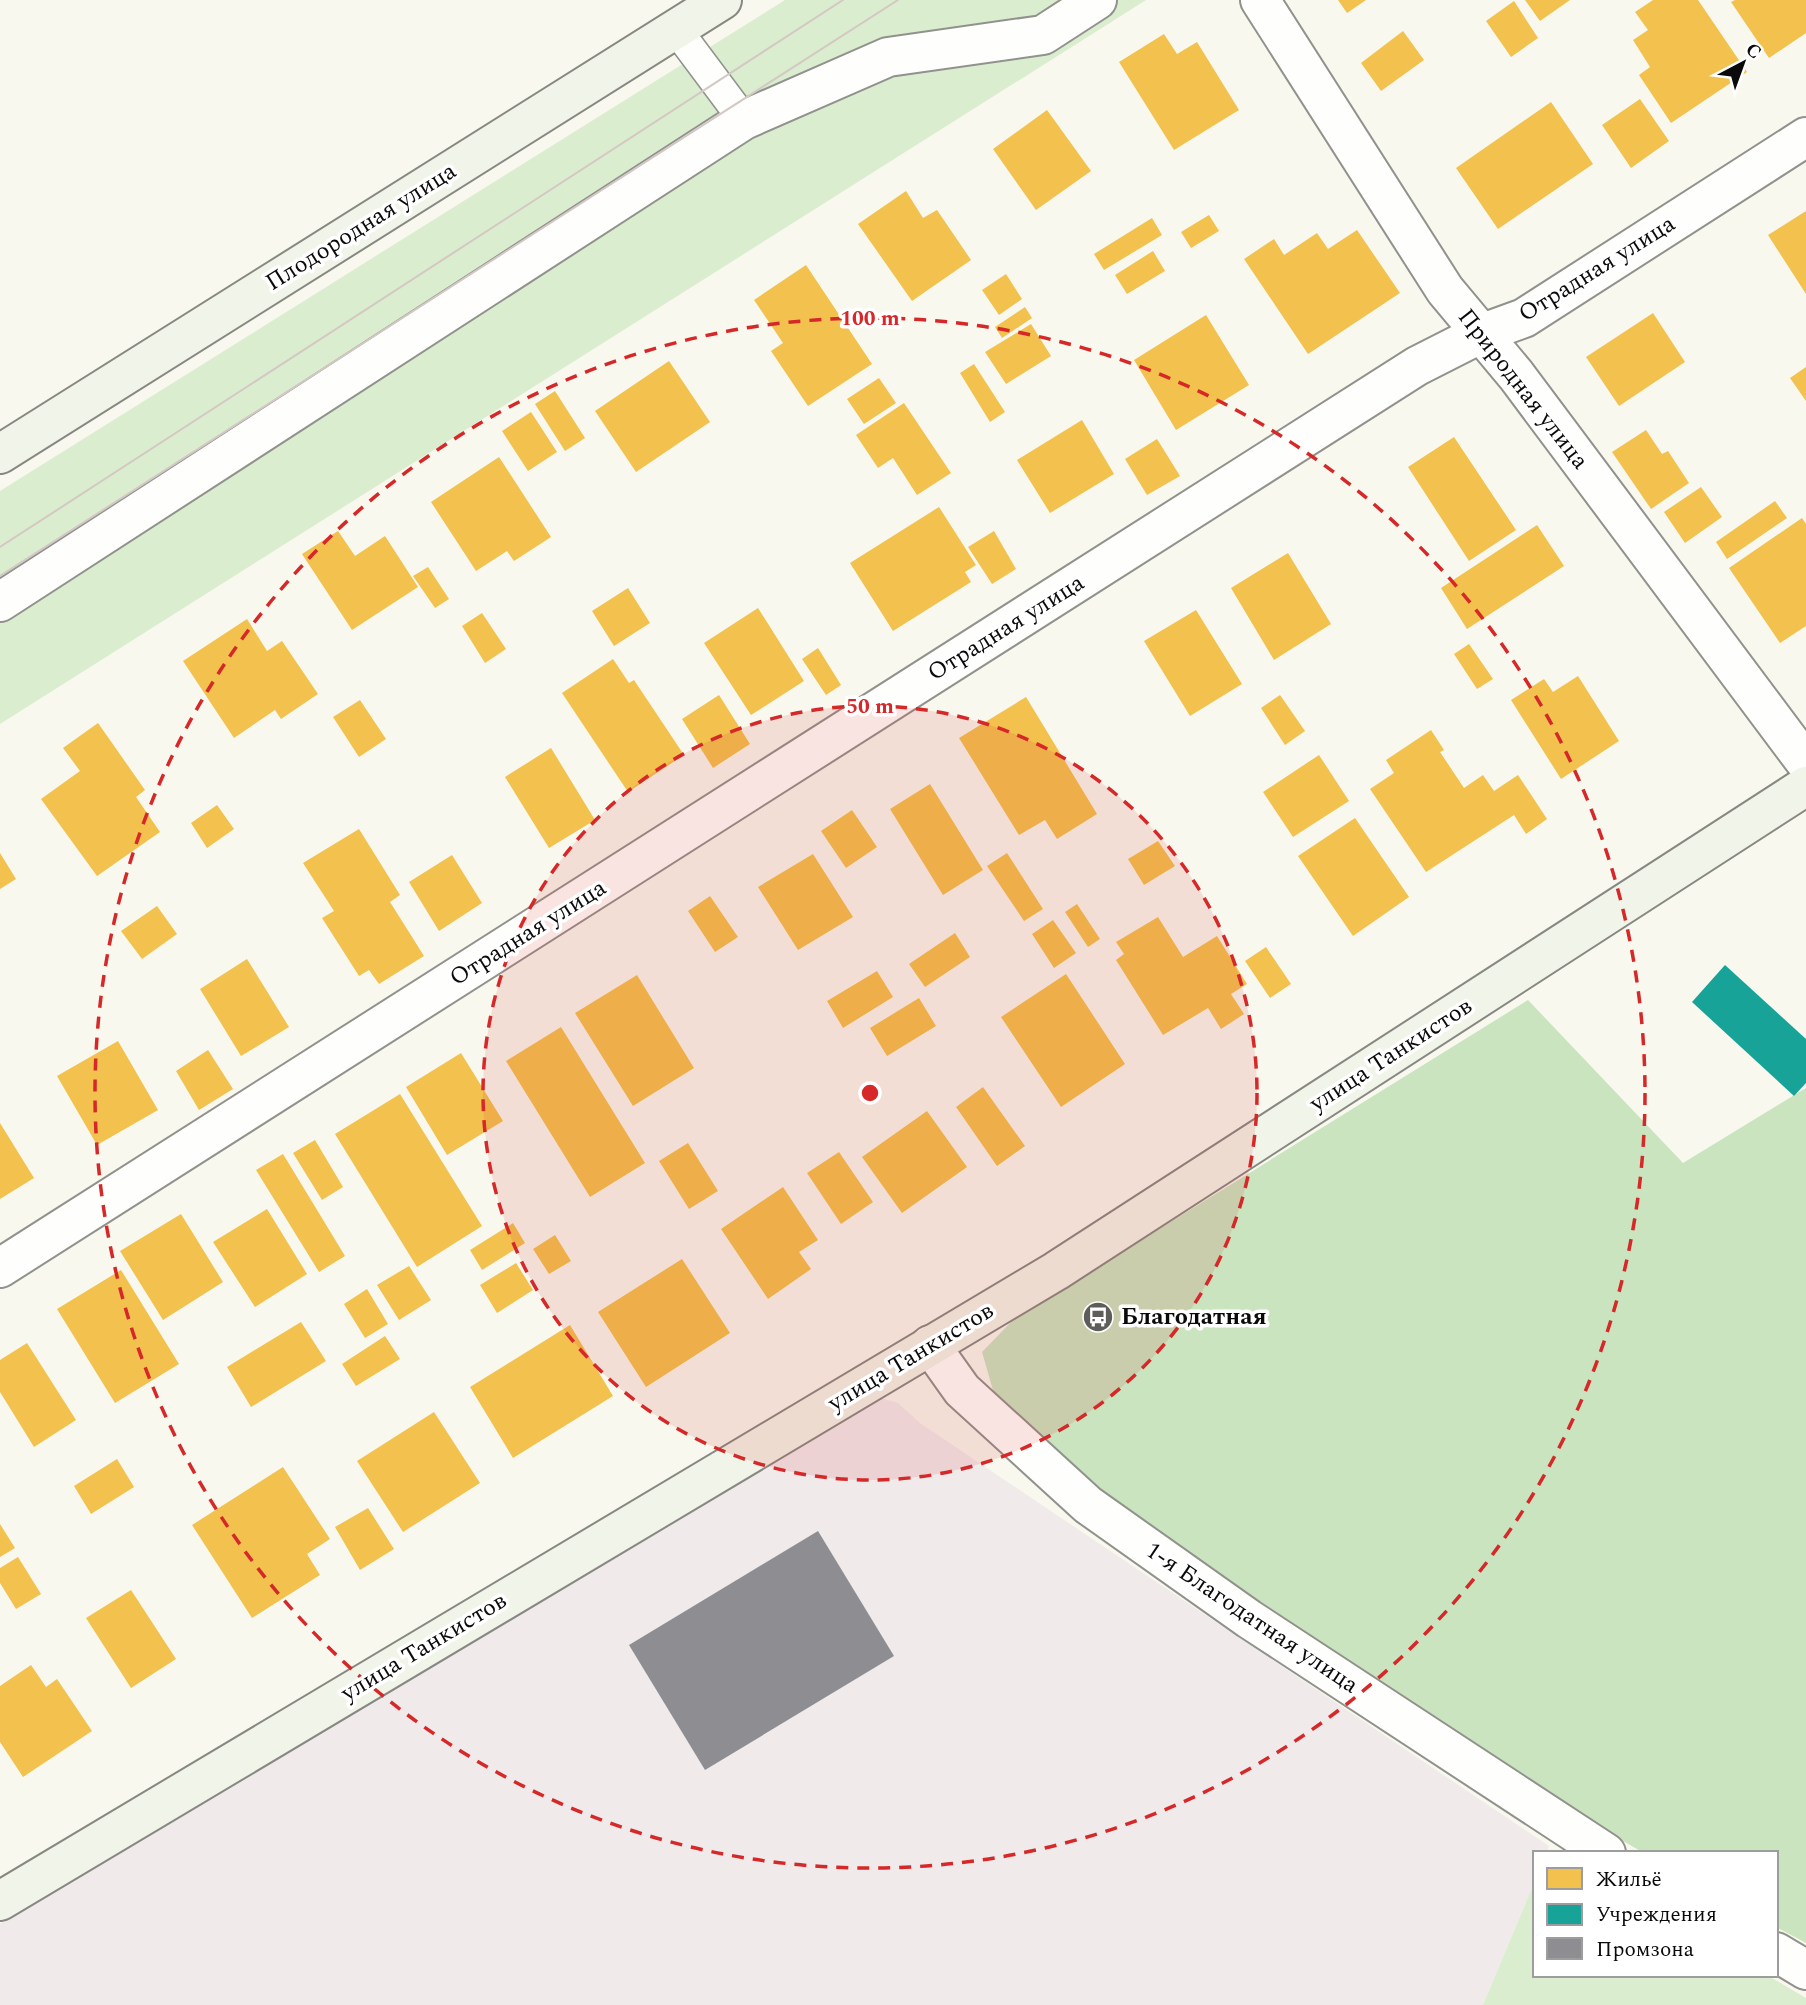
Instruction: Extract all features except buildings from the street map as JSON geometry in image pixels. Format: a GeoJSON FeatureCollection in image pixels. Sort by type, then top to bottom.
{"type":"FeatureCollection","features":[{"type":"Feature","properties":{"kind":"main road","name":"Плодородная улица"},"geometry":{"type":"LineString","coordinates":[[0,454],[722,0]]}},
{"type":"Feature","properties":{"kind":"main road","name":"улица Танкистов"},"geometry":{"type":"LineString","coordinates":[[0,1901],[1056,1272],[1806,786]]}},
{"type":"Feature","properties":{"kind":"street"},"geometry":{"type":"LineString","coordinates":[[0,602],[744,120],[888,57],[1043,35],[1097,0]]}},
{"type":"Feature","properties":{"kind":"street","name":"Природная улица"},"geometry":{"type":"LineString","coordinates":[[1261,0],[1445,290],[1516,375],[1806,763]]}},
{"type":"Feature","properties":{"kind":"street","name":"Отрадная улица"},"geometry":{"type":"LineString","coordinates":[[0,1268],[1417,366],[1480,334],[1524,318],[1806,137]]}},
{"type":"Feature","properties":{"kind":"street","name":"1-я Благодатная улица"},"geometry":{"type":"LineString","coordinates":[[930,1345],[962,1390],[1088,1505],[1249,1619],[1603,1851]]}},
{"type":"Feature","properties":{"kind":"street"},"geometry":{"type":"LineString","coordinates":[[1778,1953],[1806,1970]]}},
{"type":"Feature","properties":{"kind":"lane"},"geometry":{"type":"LineString","coordinates":[[676,29],[744,120]]}},
{"type":"Feature","properties":{"kind":"shaded area"},"geometry":{"type":"Polygon","coordinates":[[[871,1395],[898,1403],[920,1423],[1549,1846],[1547,1851],[1533,1851],[1533,1886],[1483,2005],[0,2005],[0,1924],[871,1395]]]}},
{"type":"Feature","properties":{"kind":"green space"},"geometry":{"type":"Polygon","coordinates":[[[785,0],[1146,0],[0,724],[0,491],[785,0]]]}},
{"type":"Feature","properties":{"kind":"green space"},"geometry":{"type":"Polygon","coordinates":[[[1528,1000],[1683,1163],[1806,1088],[1806,1943],[1778,1928],[1778,1851],[1640,1851],[1574,1813],[1264,1610],[1116,1504],[994,1394],[982,1352],[1014,1319],[1528,1000]]]}},
{"type":"Feature","properties":{"kind":"green space"},"geometry":{"type":"Polygon","coordinates":[[[1533,1886],[1533,1977],[1770,1977],[1806,1998],[1806,2005],[1483,2005],[1533,1886]]]}},
{"type":"Feature","properties":{"kind":"tram line"},"geometry":{"type":"LineString","coordinates":[[0,547],[843,0]]}},
{"type":"Feature","properties":{"kind":"tram line"},"geometry":{"type":"LineString","coordinates":[[0,576],[898,0]]}},
{"type":"Feature","properties":{"kind":"place","name":"Благодатная"},"geometry":{"type":"Point","coordinates":[1098,1317]}}]}
